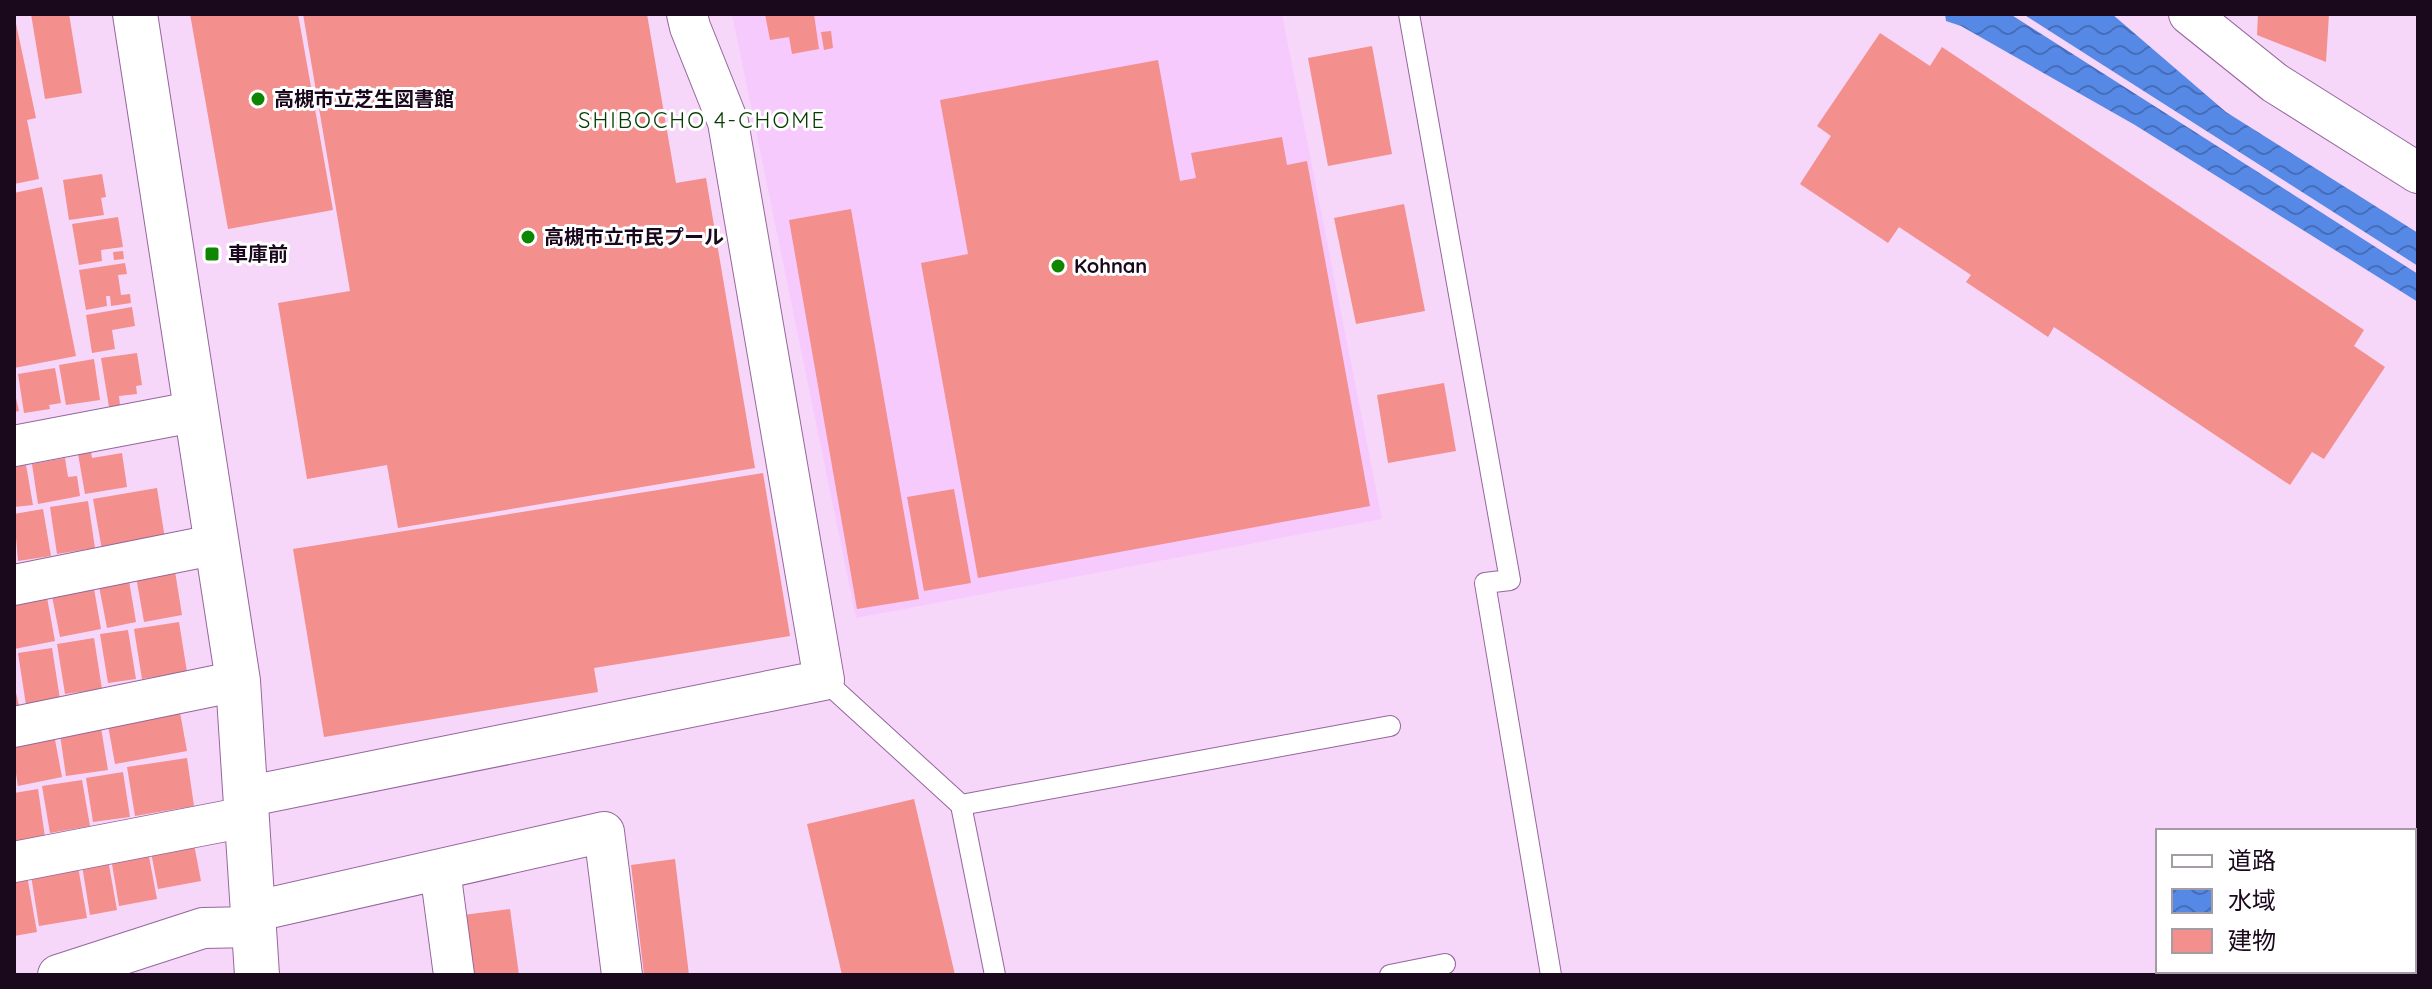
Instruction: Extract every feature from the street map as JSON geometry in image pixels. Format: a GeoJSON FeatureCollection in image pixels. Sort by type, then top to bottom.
{"type":"FeatureCollection","features":[{"type":"Feature","properties":{"kind":"street"},"geometry":{"type":"LineString","coordinates":[[135,14],[238,681],[257,975]]}},
{"type":"Feature","properties":{"kind":"street"},"geometry":{"type":"LineString","coordinates":[[14,862],[246,807],[824,680],[728,122],[687,14]]}},
{"type":"Feature","properties":{"kind":"street"},"geometry":{"type":"LineString","coordinates":[[2189,14],[2275,83],[2418,173]]}},
{"type":"Feature","properties":{"kind":"street"},"geometry":{"type":"LineString","coordinates":[[14,446],[198,411]]}},
{"type":"Feature","properties":{"kind":"street"},"geometry":{"type":"LineString","coordinates":[[14,585],[218,544]]}},
{"type":"Feature","properties":{"kind":"street"},"geometry":{"type":"LineString","coordinates":[[14,727],[238,681]]}},
{"type":"Feature","properties":{"kind":"street"},"geometry":{"type":"LineString","coordinates":[[58,975],[203,928],[253,920],[440,870],[604,832],[622,975]]}},
{"type":"Feature","properties":{"kind":"street"},"geometry":{"type":"LineString","coordinates":[[440,870],[454,975]]}},
{"type":"Feature","properties":{"kind":"lane"},"geometry":{"type":"LineString","coordinates":[[1409,14],[1510,580],[1485,583],[1551,975]]}},
{"type":"Feature","properties":{"kind":"lane"},"geometry":{"type":"LineString","coordinates":[[824,680],[961,805],[995,975]]}},
{"type":"Feature","properties":{"kind":"lane"},"geometry":{"type":"LineString","coordinates":[[961,805],[1390,726]]}},
{"type":"Feature","properties":{"kind":"lane"},"geometry":{"type":"LineString","coordinates":[[1390,975],[1445,964]]}},
{"type":"Feature","properties":{"kind":"shaded area","name":"Kohnan"},"geometry":{"type":"Polygon","coordinates":[[[732,14],[1282,14],[1382,519],[856,618],[732,14]]]}},
{"type":"Feature","properties":{"kind":"water"},"geometry":{"type":"Polygon","coordinates":[[[1945,14],[2010,14],[2418,274],[2418,302],[2135,125],[1961,26],[1946,21],[1945,14]]]}},
{"type":"Feature","properties":{"kind":"water"},"geometry":{"type":"Polygon","coordinates":[[[2023,14],[2112,14],[2226,112],[2418,233],[2418,266],[2023,14]]]}},
{"type":"Feature","properties":{"kind":"water"},"geometry":{"type":"Polygon","coordinates":[[[2416,944],[2418,975],[2245,975],[2416,973],[2416,944]]]}},
{"type":"Feature","properties":{"kind":"building"},"geometry":{"type":"Polygon","coordinates":[[[14,14],[36,118],[27,120],[39,179],[14,184],[14,14]]]}},
{"type":"Feature","properties":{"kind":"building"},"geometry":{"type":"Polygon","coordinates":[[[31,14],[69,14],[82,93],[45,99],[31,14]]]}},
{"type":"Feature","properties":{"kind":"building"},"geometry":{"type":"Polygon","coordinates":[[[190,14],[298,14],[333,210],[228,229],[190,14]]]}},
{"type":"Feature","properties":{"kind":"building","name":"高槻市立市民プール"},"geometry":{"type":"Polygon","coordinates":[[[303,14],[647,14],[676,183],[706,178],[755,468],[398,528],[387,465],[307,479],[278,303],[350,291],[303,14]]]}},
{"type":"Feature","properties":{"kind":"building"},"geometry":{"type":"Polygon","coordinates":[[[765,14],[814,14],[819,49],[792,54],[789,37],[770,40],[765,14]]]}},
{"type":"Feature","properties":{"kind":"building"},"geometry":{"type":"Polygon","coordinates":[[[2258,14],[2329,14],[2326,62],[2257,35],[2258,14]]]}},
{"type":"Feature","properties":{"kind":"building"},"geometry":{"type":"Polygon","coordinates":[[[831,31],[833,48],[824,50],[821,32],[831,31]]]}},
{"type":"Feature","properties":{"kind":"building"},"geometry":{"type":"Polygon","coordinates":[[[1880,33],[1930,66],[1942,47],[2364,330],[2354,346],[2385,367],[2324,459],[2312,452],[2290,485],[2054,327],[2048,337],[1966,282],[1971,275],[1899,227],[1888,243],[1800,184],[1831,136],[1817,126],[1880,33]]]}},
{"type":"Feature","properties":{"kind":"building"},"geometry":{"type":"Polygon","coordinates":[[[1372,46],[1392,154],[1328,166],[1308,58],[1372,46]]]}},
{"type":"Feature","properties":{"kind":"building"},"geometry":{"type":"Polygon","coordinates":[[[1158,60],[1180,181],[1196,178],[1191,153],[1282,137],[1287,165],[1307,161],[1370,506],[978,578],[921,263],[968,254],[940,100],[1158,60]]]}},
{"type":"Feature","properties":{"kind":"building"},"geometry":{"type":"Polygon","coordinates":[[[102,174],[106,197],[101,198],[104,215],[69,220],[63,180],[102,174]]]}},
{"type":"Feature","properties":{"kind":"building"},"geometry":{"type":"Polygon","coordinates":[[[42,187],[76,356],[14,368],[14,193],[42,187]]]}},
{"type":"Feature","properties":{"kind":"building"},"geometry":{"type":"Polygon","coordinates":[[[1404,204],[1425,311],[1356,324],[1334,218],[1404,204]]]}},
{"type":"Feature","properties":{"kind":"building"},"geometry":{"type":"Polygon","coordinates":[[[851,209],[919,599],[857,609],[789,220],[851,209]]]}},
{"type":"Feature","properties":{"kind":"building"},"geometry":{"type":"Polygon","coordinates":[[[118,217],[123,247],[101,250],[102,261],[79,265],[72,224],[118,217]]]}},
{"type":"Feature","properties":{"kind":"building"},"geometry":{"type":"Polygon","coordinates":[[[123,251],[124,259],[114,260],[113,252],[123,251]]]}},
{"type":"Feature","properties":{"kind":"building"},"geometry":{"type":"Polygon","coordinates":[[[125,263],[127,274],[118,275],[121,295],[130,294],[131,303],[111,306],[110,296],[106,296],[107,306],[86,310],[79,270],[125,263]]]}},
{"type":"Feature","properties":{"kind":"building"},"geometry":{"type":"Polygon","coordinates":[[[132,307],[135,326],[112,330],[115,349],[92,353],[86,315],[132,307]]]}},
{"type":"Feature","properties":{"kind":"building"},"geometry":{"type":"Polygon","coordinates":[[[137,353],[142,385],[136,386],[137,394],[119,396],[120,405],[109,407],[101,358],[137,353]]]}},
{"type":"Feature","properties":{"kind":"building"},"geometry":{"type":"Polygon","coordinates":[[[94,359],[100,400],[66,405],[59,365],[94,359]]]}},
{"type":"Feature","properties":{"kind":"building"},"geometry":{"type":"Polygon","coordinates":[[[55,368],[61,403],[49,405],[50,409],[24,413],[18,374],[55,368]]]}},
{"type":"Feature","properties":{"kind":"building"},"geometry":{"type":"Polygon","coordinates":[[[1444,383],[1456,451],[1388,463],[1377,395],[1444,383]]]}},
{"type":"Feature","properties":{"kind":"building"},"geometry":{"type":"Polygon","coordinates":[[[14,390],[19,411],[14,412],[14,390]]]}},
{"type":"Feature","properties":{"kind":"building"},"geometry":{"type":"Polygon","coordinates":[[[91,452],[92,458],[122,453],[127,487],[85,494],[78,454],[91,452]]]}},
{"type":"Feature","properties":{"kind":"building"},"geometry":{"type":"Polygon","coordinates":[[[65,458],[68,477],[77,476],[80,496],[38,504],[32,464],[65,458]]]}},
{"type":"Feature","properties":{"kind":"building"},"geometry":{"type":"Polygon","coordinates":[[[26,465],[33,505],[14,507],[15,467],[26,465]]]}},
{"type":"Feature","properties":{"kind":"building"},"geometry":{"type":"Polygon","coordinates":[[[763,473],[790,636],[594,668],[598,692],[324,737],[293,549],[763,473]]]}},
{"type":"Feature","properties":{"kind":"building"},"geometry":{"type":"Polygon","coordinates":[[[157,488],[165,539],[102,550],[93,499],[157,488]]]}},
{"type":"Feature","properties":{"kind":"building"},"geometry":{"type":"Polygon","coordinates":[[[954,489],[971,583],[924,591],[907,497],[954,489]]]}},
{"type":"Feature","properties":{"kind":"building"},"geometry":{"type":"Polygon","coordinates":[[[88,501],[95,548],[57,554],[50,507],[88,501]]]}},
{"type":"Feature","properties":{"kind":"building"},"geometry":{"type":"Polygon","coordinates":[[[43,509],[51,556],[18,561],[14,514],[43,509]]]}},
{"type":"Feature","properties":{"kind":"building"},"geometry":{"type":"Polygon","coordinates":[[[174,565],[182,615],[144,622],[135,571],[174,565]]]}},
{"type":"Feature","properties":{"kind":"building"},"geometry":{"type":"Polygon","coordinates":[[[128,575],[136,622],[107,628],[98,581],[128,575]]]}},
{"type":"Feature","properties":{"kind":"building"},"geometry":{"type":"Polygon","coordinates":[[[93,583],[101,629],[60,637],[51,591],[93,583]]]}},
{"type":"Feature","properties":{"kind":"building"},"geometry":{"type":"Polygon","coordinates":[[[46,592],[55,641],[14,649],[14,598],[46,592]]]}},
{"type":"Feature","properties":{"kind":"building"},"geometry":{"type":"Polygon","coordinates":[[[179,622],[187,672],[142,679],[134,629],[179,622]]]}},
{"type":"Feature","properties":{"kind":"building"},"geometry":{"type":"Polygon","coordinates":[[[128,630],[136,679],[108,683],[100,634],[128,630]]]}},
{"type":"Feature","properties":{"kind":"building"},"geometry":{"type":"Polygon","coordinates":[[[94,638],[102,689],[65,694],[57,644],[94,638]]]}},
{"type":"Feature","properties":{"kind":"building"},"geometry":{"type":"Polygon","coordinates":[[[52,648],[60,699],[26,705],[18,653],[52,648]]]}},
{"type":"Feature","properties":{"kind":"building"},"geometry":{"type":"Polygon","coordinates":[[[14,684],[20,710],[14,711],[14,684]]]}},
{"type":"Feature","properties":{"kind":"building"},"geometry":{"type":"Polygon","coordinates":[[[179,707],[187,751],[115,764],[107,720],[179,707]]]}},
{"type":"Feature","properties":{"kind":"building"},"geometry":{"type":"Polygon","coordinates":[[[100,722],[108,770],[66,776],[59,728],[100,722]]]}},
{"type":"Feature","properties":{"kind":"building"},"geometry":{"type":"Polygon","coordinates":[[[53,729],[62,777],[18,786],[14,736],[53,729]]]}},
{"type":"Feature","properties":{"kind":"building"},"geometry":{"type":"Polygon","coordinates":[[[187,758],[194,806],[135,816],[127,767],[187,758]]]}},
{"type":"Feature","properties":{"kind":"building"},"geometry":{"type":"Polygon","coordinates":[[[123,772],[130,817],[93,822],[86,778],[123,772]]]}},
{"type":"Feature","properties":{"kind":"building"},"geometry":{"type":"Polygon","coordinates":[[[82,780],[90,826],[50,833],[42,786],[82,780]]]}},
{"type":"Feature","properties":{"kind":"building"},"geometry":{"type":"Polygon","coordinates":[[[38,789],[45,837],[14,842],[14,793],[38,789]]]}},
{"type":"Feature","properties":{"kind":"building"},"geometry":{"type":"Polygon","coordinates":[[[914,799],[955,975],[842,975],[807,824],[914,799]]]}},
{"type":"Feature","properties":{"kind":"building"},"geometry":{"type":"Polygon","coordinates":[[[193,839],[201,881],[158,889],[150,847],[193,839]]]}},
{"type":"Feature","properties":{"kind":"building"},"geometry":{"type":"Polygon","coordinates":[[[147,846],[157,899],[119,906],[110,852],[147,846]]]}},
{"type":"Feature","properties":{"kind":"building"},"geometry":{"type":"Polygon","coordinates":[[[107,854],[117,910],[90,915],[81,859],[107,854]]]}},
{"type":"Feature","properties":{"kind":"building"},"geometry":{"type":"Polygon","coordinates":[[[675,859],[689,975],[644,975],[631,865],[675,859]]]}},
{"type":"Feature","properties":{"kind":"building"},"geometry":{"type":"Polygon","coordinates":[[[77,861],[87,918],[39,926],[30,869],[77,861]]]}},
{"type":"Feature","properties":{"kind":"building"},"geometry":{"type":"Polygon","coordinates":[[[26,870],[37,932],[14,936],[14,872],[26,870]]]}},
{"type":"Feature","properties":{"kind":"building"},"geometry":{"type":"Polygon","coordinates":[[[510,909],[519,975],[470,975],[463,915],[510,909]]]}},
{"type":"Feature","properties":{"kind":"place","name":"高槻市立芝生図書館"},"geometry":{"type":"Point","coordinates":[258,99]}},
{"type":"Feature","properties":{"kind":"place","name":"高槻市立市民プール"},"geometry":{"type":"Point","coordinates":[528,237]}},
{"type":"Feature","properties":{"kind":"place","name":"車庫前"},"geometry":{"type":"Point","coordinates":[212,254]}},
{"type":"Feature","properties":{"kind":"place","name":"Kohnan"},"geometry":{"type":"Point","coordinates":[1058,266]}},
{"type":"Feature","properties":{"kind":"district","name":"SHIBOCHO 4-CHOME"},"geometry":{"type":"Point","coordinates":[702,120]}}]}
